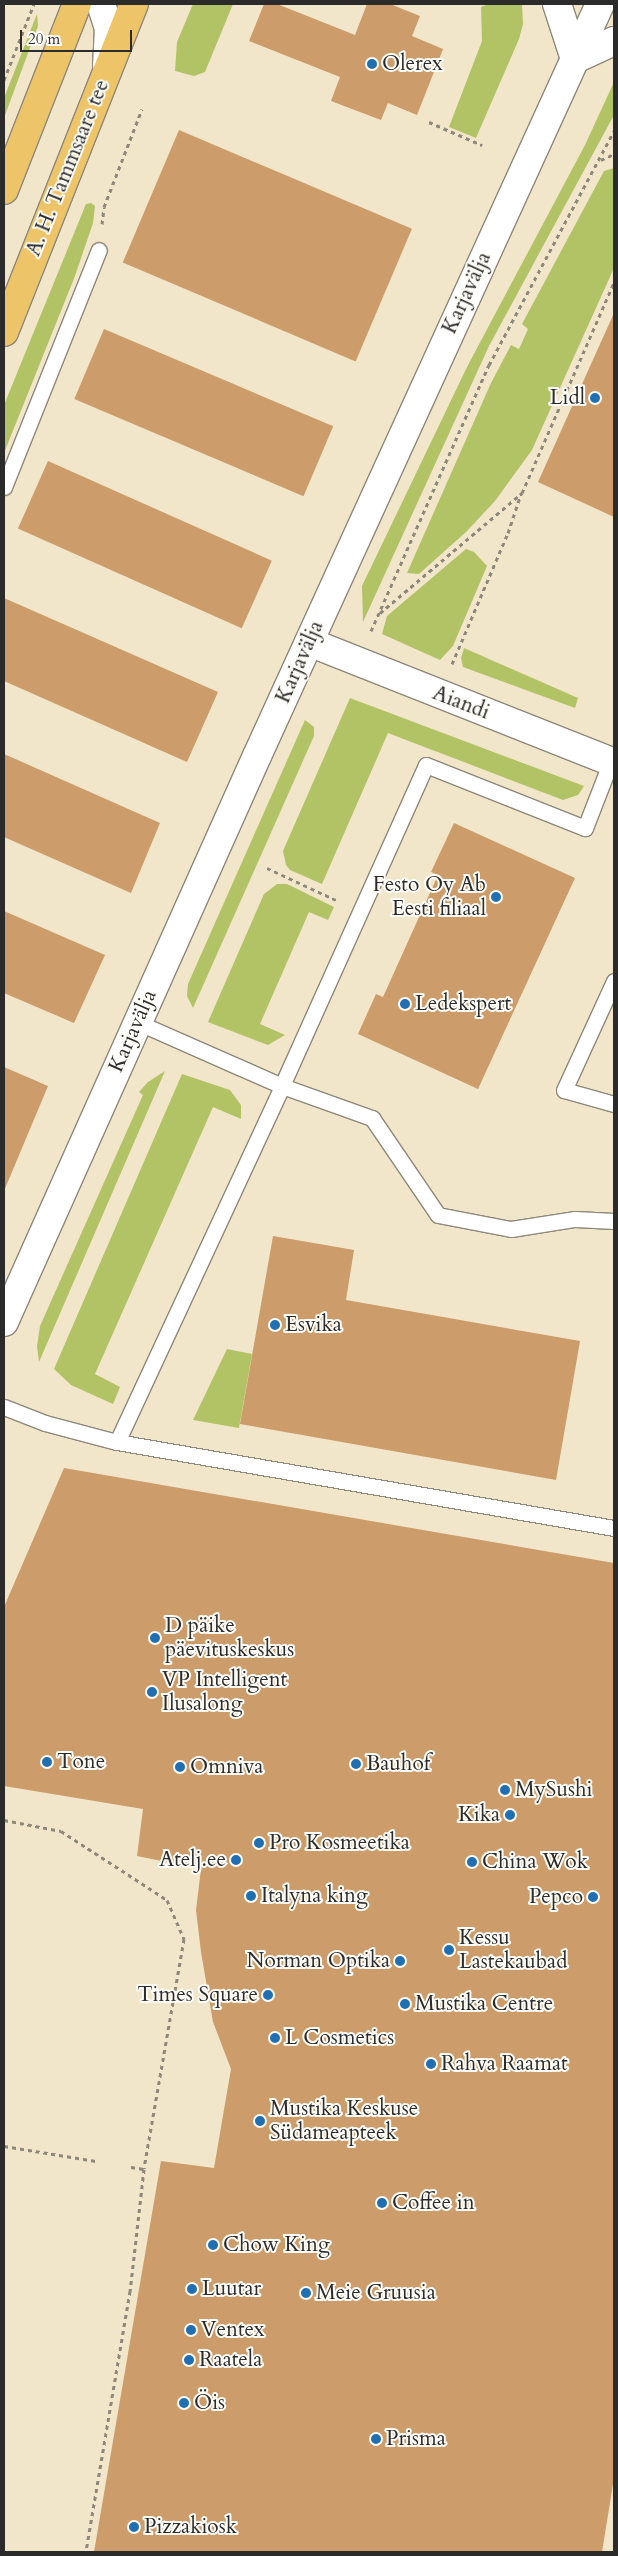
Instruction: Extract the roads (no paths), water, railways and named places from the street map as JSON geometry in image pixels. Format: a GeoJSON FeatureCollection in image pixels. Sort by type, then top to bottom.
{"type":"FeatureCollection","features":[{"type":"Feature","properties":{"kind":"main road"},"geometry":{"type":"LineString","coordinates":[[4,190],[77,4]]}},
{"type":"Feature","properties":{"kind":"main road","name":"A. H. Tammsaare tee"},"geometry":{"type":"LineString","coordinates":[[4,332],[134,4]]}},
{"type":"Feature","properties":{"kind":"street"},"geometry":{"type":"LineString","coordinates":[[101,4],[110,28],[107,69]]}},
{"type":"Feature","properties":{"kind":"street"},"geometry":{"type":"LineString","coordinates":[[557,4],[574,59],[614,41]]}},
{"type":"Feature","properties":{"kind":"street","name":"Karjavälja"},"geometry":{"type":"LineString","coordinates":[[4,1322],[309,642],[600,4]]}},
{"type":"Feature","properties":{"kind":"street","name":"Aiandi"},"geometry":{"type":"LineString","coordinates":[[309,642],[613,762]]}},
{"type":"Feature","properties":{"kind":"lane"},"geometry":{"type":"LineString","coordinates":[[4,487],[98,250]]}},
{"type":"Feature","properties":{"kind":"lane"},"geometry":{"type":"LineString","coordinates":[[117,1442],[282,1086],[426,765],[585,828],[613,762]]}},
{"type":"Feature","properties":{"kind":"lane"},"geometry":{"type":"LineString","coordinates":[[614,981],[564,1090],[614,1104]]}},
{"type":"Feature","properties":{"kind":"lane"},"geometry":{"type":"LineString","coordinates":[[138,1022],[282,1086],[372,1118],[438,1215],[511,1229],[574,1220],[614,1221]]}},
{"type":"Feature","properties":{"kind":"lane"},"geometry":{"type":"LineString","coordinates":[[4,1406],[45,1423],[117,1442],[614,1528]]}},
{"type":"Feature","properties":{"kind":"place","name":"Olerex"},"geometry":{"type":"Point","coordinates":[372,64]}},
{"type":"Feature","properties":{"kind":"place","name":"Lidl"},"geometry":{"type":"Point","coordinates":[595,398]}},
{"type":"Feature","properties":{"kind":"place","name":"Festo Oy Ab Eesti filiaal"},"geometry":{"type":"Point","coordinates":[496,897]}},
{"type":"Feature","properties":{"kind":"place","name":"Ledekspert"},"geometry":{"type":"Point","coordinates":[405,1004]}},
{"type":"Feature","properties":{"kind":"place","name":"Esvika"},"geometry":{"type":"Point","coordinates":[275,1325]}},
{"type":"Feature","properties":{"kind":"place","name":"D päike päevituskeskus"},"geometry":{"type":"Point","coordinates":[155,1638]}},
{"type":"Feature","properties":{"kind":"place","name":"VP Intelligent Ilusalong"},"geometry":{"type":"Point","coordinates":[152,1692]}},
{"type":"Feature","properties":{"kind":"place","name":"Tone"},"geometry":{"type":"Point","coordinates":[47,1762]}},
{"type":"Feature","properties":{"kind":"place","name":"Bauhof"},"geometry":{"type":"Point","coordinates":[356,1764]}},
{"type":"Feature","properties":{"kind":"place","name":"Omniva"},"geometry":{"type":"Point","coordinates":[180,1767]}},
{"type":"Feature","properties":{"kind":"place","name":"MySushi"},"geometry":{"type":"Point","coordinates":[505,1790]}},
{"type":"Feature","properties":{"kind":"place","name":"Kika"},"geometry":{"type":"Point","coordinates":[510,1815]}},
{"type":"Feature","properties":{"kind":"place","name":"Pro Kosmeetika"},"geometry":{"type":"Point","coordinates":[259,1843]}},
{"type":"Feature","properties":{"kind":"place","name":"Atelj.ee"},"geometry":{"type":"Point","coordinates":[236,1860]}},
{"type":"Feature","properties":{"kind":"place","name":"China Wok"},"geometry":{"type":"Point","coordinates":[472,1862]}},
{"type":"Feature","properties":{"kind":"place","name":"Italyna king"},"geometry":{"type":"Point","coordinates":[251,1896]}},
{"type":"Feature","properties":{"kind":"place","name":"Pepco"},"geometry":{"type":"Point","coordinates":[593,1897]}},
{"type":"Feature","properties":{"kind":"place","name":"Kessu Lastekaubad"},"geometry":{"type":"Point","coordinates":[449,1950]}},
{"type":"Feature","properties":{"kind":"place","name":"Norman Optika"},"geometry":{"type":"Point","coordinates":[400,1961]}},
{"type":"Feature","properties":{"kind":"place","name":"Times Square"},"geometry":{"type":"Point","coordinates":[268,1995]}},
{"type":"Feature","properties":{"kind":"place","name":"Mustika Centre"},"geometry":{"type":"Point","coordinates":[405,2004]}},
{"type":"Feature","properties":{"kind":"place","name":"L Cosmetics"},"geometry":{"type":"Point","coordinates":[275,2038]}},
{"type":"Feature","properties":{"kind":"place","name":"Rahva Raamat"},"geometry":{"type":"Point","coordinates":[431,2064]}},
{"type":"Feature","properties":{"kind":"place","name":"Mustika Keskuse Südameapteek"},"geometry":{"type":"Point","coordinates":[260,2121]}},
{"type":"Feature","properties":{"kind":"place","name":"Coffee in"},"geometry":{"type":"Point","coordinates":[382,2203]}},
{"type":"Feature","properties":{"kind":"place","name":"Chow King"},"geometry":{"type":"Point","coordinates":[213,2245]}},
{"type":"Feature","properties":{"kind":"place","name":"Luutar"},"geometry":{"type":"Point","coordinates":[192,2289]}},
{"type":"Feature","properties":{"kind":"place","name":"Meie Gruusia"},"geometry":{"type":"Point","coordinates":[306,2293]}},
{"type":"Feature","properties":{"kind":"place","name":"Ventex"},"geometry":{"type":"Point","coordinates":[191,2330]}},
{"type":"Feature","properties":{"kind":"place","name":"Raatela"},"geometry":{"type":"Point","coordinates":[189,2360]}},
{"type":"Feature","properties":{"kind":"place","name":"Öis"},"geometry":{"type":"Point","coordinates":[184,2403]}},
{"type":"Feature","properties":{"kind":"place","name":"Prisma"},"geometry":{"type":"Point","coordinates":[376,2439]}},
{"type":"Feature","properties":{"kind":"place","name":"Pizzakiosk"},"geometry":{"type":"Point","coordinates":[134,2527]}}]}
